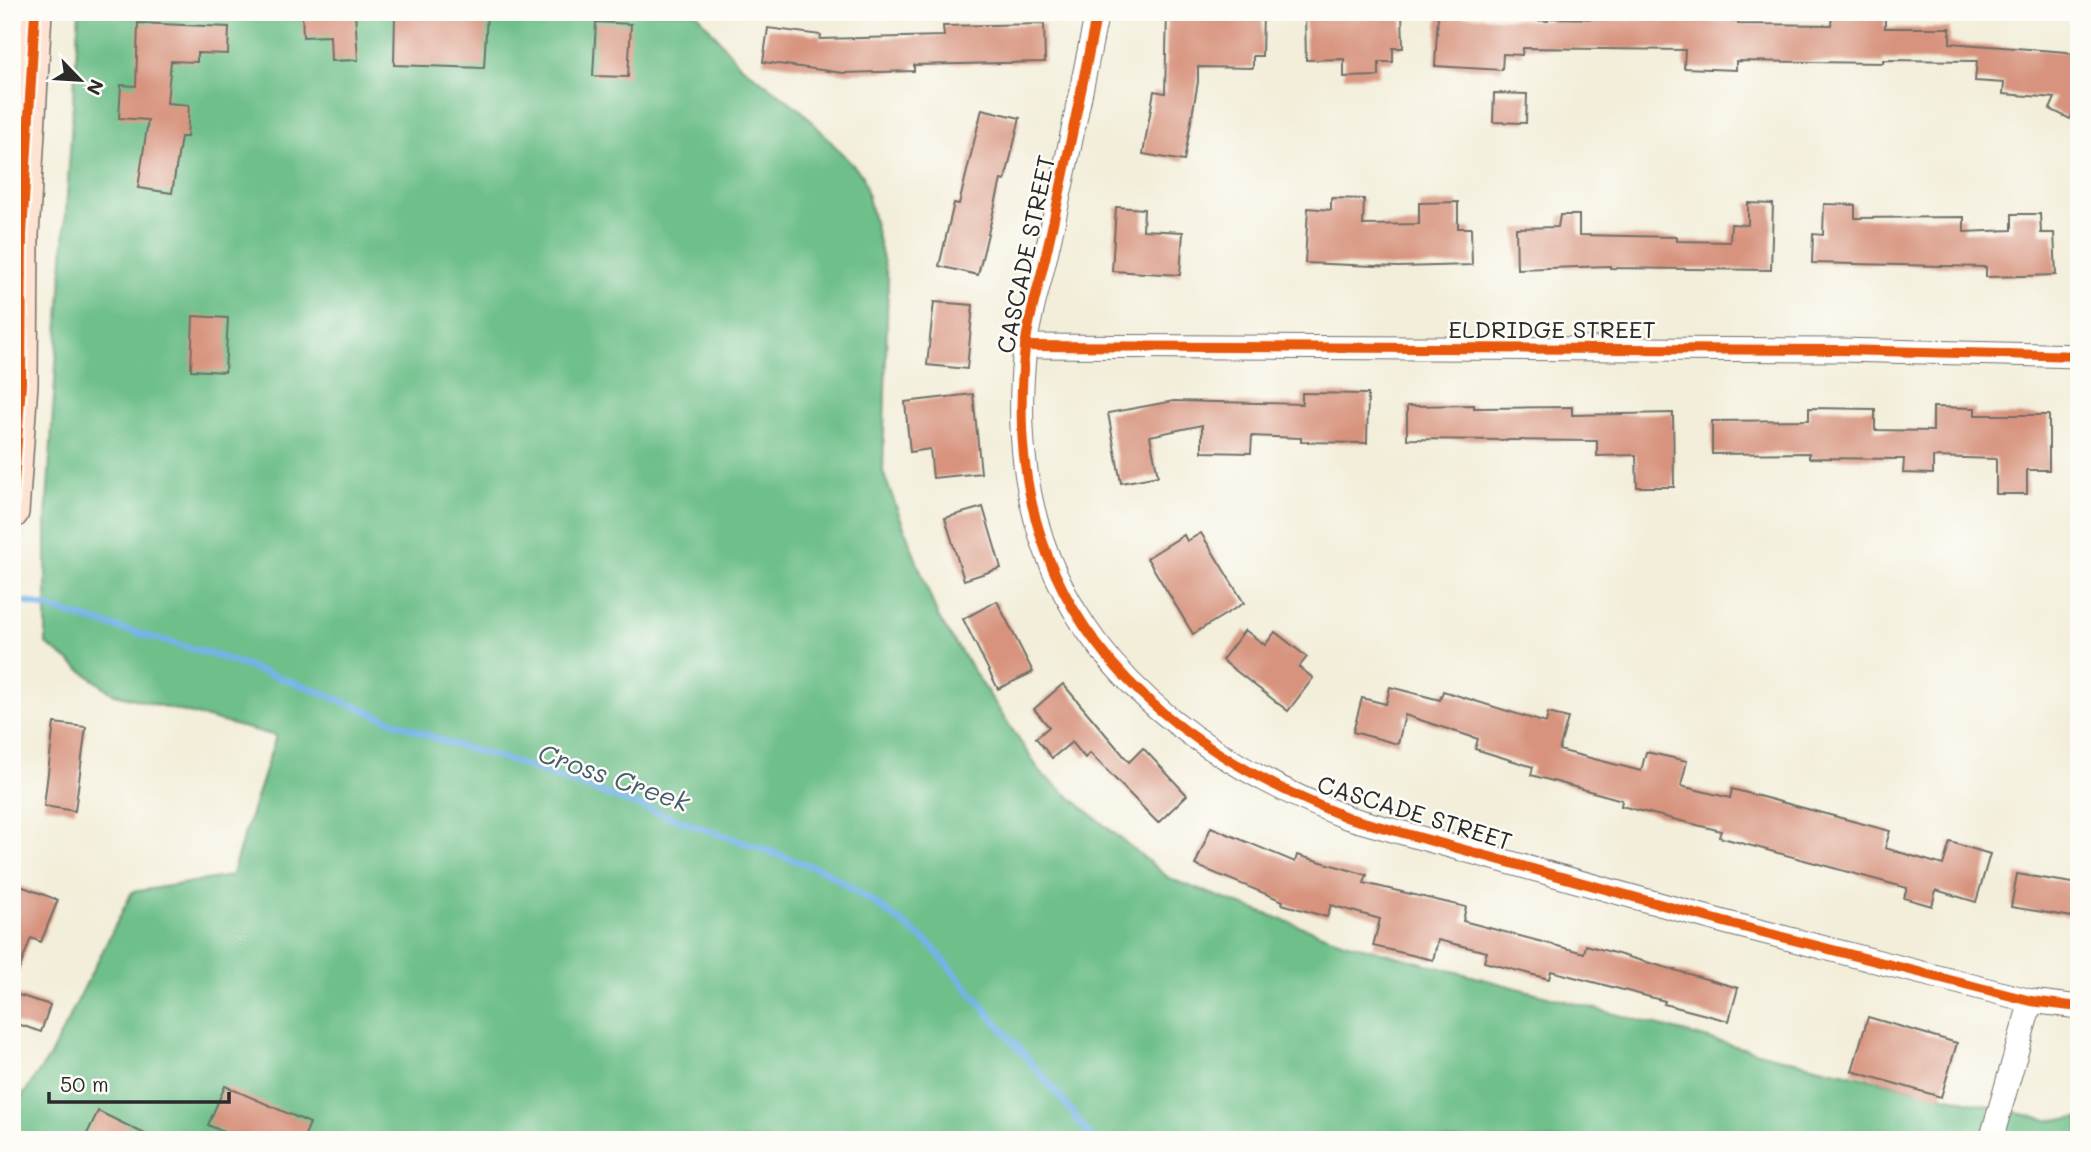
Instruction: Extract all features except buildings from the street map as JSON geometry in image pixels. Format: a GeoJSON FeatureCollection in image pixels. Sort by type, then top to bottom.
{"type":"FeatureCollection","features":[{"type":"Feature","properties":{"kind":"street"},"geometry":{"type":"LineString","coordinates":[[12,512],[21,384],[22,234],[35,12]]}},
{"type":"Feature","properties":{"kind":"street","name":"CASCADE STREET"},"geometry":{"type":"LineString","coordinates":[[1097,12],[1047,253],[1033,300],[1021,392],[1029,491],[1040,539],[1059,584],[1083,627],[1111,662],[1173,722],[1213,751],[1255,777],[1300,799],[1349,818],[1724,922],[2031,1001],[2079,1007]]}},
{"type":"Feature","properties":{"kind":"street","name":"ELDRIDGE STREET"},"geometry":{"type":"LineString","coordinates":[[1025,346],[1841,350],[2079,356]]}},
{"type":"Feature","properties":{"kind":"street"},"geometry":{"type":"LineString","coordinates":[[1991,1140],[2031,1001]]}},
{"type":"Feature","properties":{"kind":"green space"},"geometry":{"type":"Polygon","coordinates":[[[79,12],[696,12],[739,64],[802,111],[863,176],[888,280],[883,472],[938,617],[1041,773],[1170,879],[1344,942],[1773,1056],[2048,1120],[2079,1118],[2079,1140],[12,1140],[12,1111],[50,1056],[132,892],[231,876],[276,736],[112,693],[46,644],[46,519],[79,12]]]}},
{"type":"Feature","properties":{"kind":"waterway","name":"Cross Creek"},"geometry":{"type":"LineString","coordinates":[[27,602],[211,654],[307,687],[445,742],[511,761],[825,871],[929,943],[1066,1104],[1093,1140]]}},
{"type":"Feature","properties":{"kind":"cycle path"},"geometry":{"type":"LineString","coordinates":[[12,512],[21,384],[22,235],[35,12]]}},
{"type":"Feature","properties":{"kind":"cycle path"},"geometry":{"type":"LineString","coordinates":[[1097,12],[1027,335],[1022,435],[1034,512],[1059,581],[1096,643],[1144,696],[1203,743],[1272,784],[1349,818],[1724,922],[2031,1001],[2079,1007]]}},
{"type":"Feature","properties":{"kind":"cycle path"},"geometry":{"type":"LineString","coordinates":[[1025,346],[1841,350],[2079,356]]}}]}
